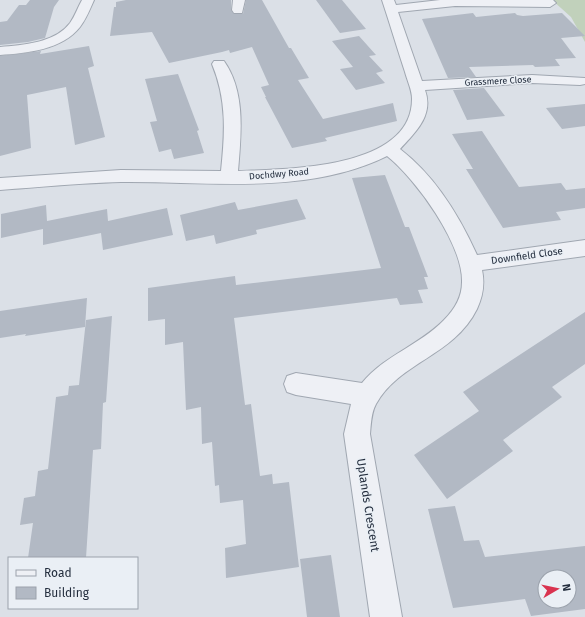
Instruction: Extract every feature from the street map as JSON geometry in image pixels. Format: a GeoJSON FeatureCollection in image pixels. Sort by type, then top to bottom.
{"type":"FeatureCollection","features":[{"type":"Feature","properties":{"kind":"street"},"geometry":{"type":"LineString","coordinates":[[0,52],[31,48],[44,44],[68,32],[74,26],[88,0]]}},
{"type":"Feature","properties":{"kind":"street"},"geometry":{"type":"LineString","coordinates":[[390,4],[455,2],[550,3]]}},
{"type":"Feature","properties":{"kind":"street","name":"Dochdwy Road"},"geometry":{"type":"LineString","coordinates":[[0,184],[122,176],[229,178],[292,174],[323,170],[362,162],[378,156],[406,135],[415,124],[419,111],[420,98],[417,86],[390,4]]}},
{"type":"Feature","properties":{"kind":"street"},"geometry":{"type":"LineString","coordinates":[[219,64],[227,80],[233,109],[229,178]]}},
{"type":"Feature","properties":{"kind":"street","name":"Grassmere Close"},"geometry":{"type":"LineString","coordinates":[[417,86],[532,79],[580,81]]}},
{"type":"Feature","properties":{"kind":"street","name":"Uplands Crescent"},"geometry":{"type":"LineString","coordinates":[[386,617],[356,434],[360,412],[368,395],[381,378],[394,366],[431,344],[448,331],[462,315],[470,299],[473,282],[470,264],[452,226],[435,198],[419,175],[389,149]]}},
{"type":"Feature","properties":{"kind":"street","name":"Downfield Close"},"geometry":{"type":"LineString","coordinates":[[470,264],[585,248]]}},
{"type":"Feature","properties":{"kind":"street"},"geometry":{"type":"LineString","coordinates":[[296,384],[368,395]]}},
{"type":"Feature","properties":{"kind":"green space"},"geometry":{"type":"Polygon","coordinates":[[[552,0],[585,0],[585,42],[571,17],[552,0]]]}},
{"type":"Feature","properties":{"kind":"building"},"geometry":{"type":"Polygon","coordinates":[[[30,0],[59,0],[54,7],[45,38],[28,42],[0,45],[0,22],[7,21],[19,5],[26,5],[30,0]]]}},
{"type":"Feature","properties":{"kind":"building"},"geometry":{"type":"Polygon","coordinates":[[[126,0],[231,0],[231,10],[234,14],[243,14],[246,0],[262,0],[289,48],[291,48],[309,78],[298,80],[323,119],[393,103],[397,121],[325,138],[327,141],[292,148],[261,87],[269,85],[252,47],[230,53],[229,50],[169,63],[152,32],[110,36],[116,2],[126,0]]]}},
{"type":"Feature","properties":{"kind":"building"},"geometry":{"type":"Polygon","coordinates":[[[316,0],[342,0],[366,29],[340,33],[316,0]]]}},
{"type":"Feature","properties":{"kind":"building"},"geometry":{"type":"Polygon","coordinates":[[[473,13],[476,17],[515,13],[523,16],[562,13],[585,36],[561,38],[576,58],[555,59],[560,66],[535,67],[533,65],[469,67],[476,77],[448,78],[422,19],[473,13]]]}},
{"type":"Feature","properties":{"kind":"building"},"geometry":{"type":"Polygon","coordinates":[[[359,36],[376,55],[369,56],[383,71],[376,73],[385,83],[356,90],[340,69],[353,67],[332,41],[359,36]]]}},
{"type":"Feature","properties":{"kind":"building"},"geometry":{"type":"Polygon","coordinates":[[[89,46],[94,66],[88,68],[105,137],[75,145],[66,87],[27,95],[31,148],[0,156],[0,56],[41,51],[40,54],[89,46]]]}},
{"type":"Feature","properties":{"kind":"building"},"geometry":{"type":"Polygon","coordinates":[[[178,74],[199,130],[197,131],[204,153],[174,159],[171,149],[159,152],[150,122],[157,121],[145,79],[178,74]]]}},
{"type":"Feature","properties":{"kind":"building"},"geometry":{"type":"Polygon","coordinates":[[[484,88],[505,116],[467,120],[453,90],[484,88]]]}},
{"type":"Feature","properties":{"kind":"building"},"geometry":{"type":"Polygon","coordinates":[[[585,104],[585,126],[562,129],[546,108],[585,104]]]}},
{"type":"Feature","properties":{"kind":"building"},"geometry":{"type":"Polygon","coordinates":[[[482,131],[519,187],[561,183],[566,190],[585,188],[585,208],[556,212],[561,220],[503,228],[466,169],[473,169],[452,134],[482,131]]]}},
{"type":"Feature","properties":{"kind":"building"},"geometry":{"type":"Polygon","coordinates":[[[385,175],[405,227],[409,227],[428,277],[424,277],[428,289],[418,290],[423,303],[400,305],[397,298],[234,318],[245,405],[251,404],[260,476],[272,474],[273,484],[289,482],[299,567],[226,578],[225,548],[246,544],[243,500],[220,503],[219,485],[215,486],[212,442],[202,444],[201,407],[186,410],[183,342],[165,345],[165,319],[148,321],[148,288],[235,276],[236,285],[381,268],[352,178],[385,175]]]}},
{"type":"Feature","properties":{"kind":"building"},"geometry":{"type":"Polygon","coordinates":[[[297,199],[306,219],[256,230],[257,234],[216,244],[214,235],[186,241],[180,215],[235,202],[238,210],[297,199]]]}},
{"type":"Feature","properties":{"kind":"building"},"geometry":{"type":"Polygon","coordinates":[[[46,205],[47,221],[107,209],[108,221],[167,208],[173,235],[103,250],[101,233],[43,245],[43,229],[1,238],[1,214],[46,205]]]}},
{"type":"Feature","properties":{"kind":"building"},"geometry":{"type":"Polygon","coordinates":[[[87,298],[85,327],[25,336],[26,334],[0,338],[0,311],[87,298]]]}},
{"type":"Feature","properties":{"kind":"building"},"geometry":{"type":"Polygon","coordinates":[[[585,312],[585,364],[552,387],[562,397],[503,440],[513,451],[447,499],[414,455],[479,411],[463,392],[585,312]]]}},
{"type":"Feature","properties":{"kind":"building"},"geometry":{"type":"Polygon","coordinates":[[[112,316],[106,402],[103,403],[101,449],[93,450],[86,557],[28,557],[33,523],[20,525],[24,498],[35,496],[38,471],[48,469],[56,397],[68,395],[69,386],[79,385],[86,320],[112,316]]]}},
{"type":"Feature","properties":{"kind":"building"},"geometry":{"type":"Polygon","coordinates":[[[455,506],[464,541],[479,540],[485,557],[585,546],[585,609],[531,616],[525,599],[453,608],[428,509],[455,506]]]}},
{"type":"Feature","properties":{"kind":"building"},"geometry":{"type":"Polygon","coordinates":[[[331,555],[340,617],[307,617],[300,559],[331,555]]]}}]}
